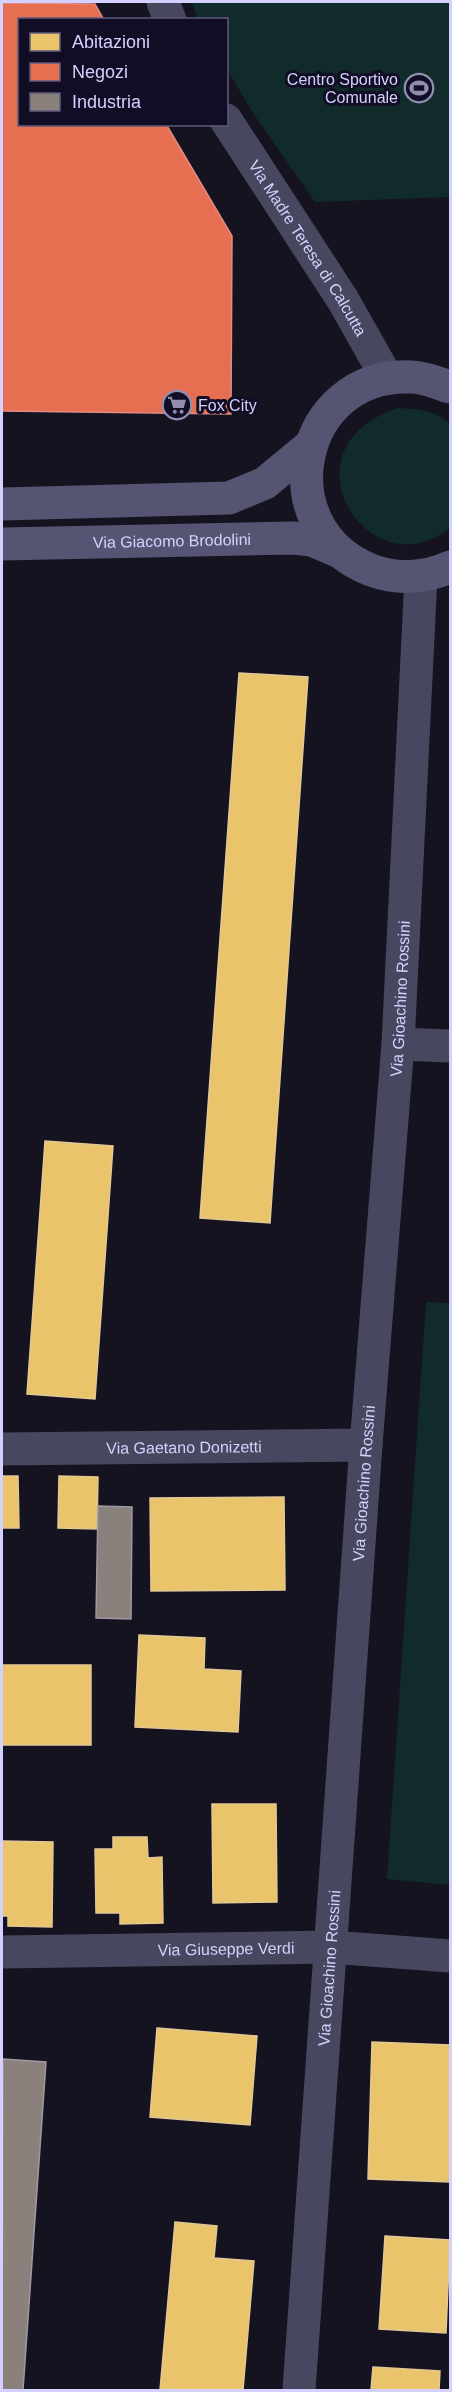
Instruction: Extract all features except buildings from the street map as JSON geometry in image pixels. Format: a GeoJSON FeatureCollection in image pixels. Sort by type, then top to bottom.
{"type":"FeatureCollection","features":[{"type":"Feature","properties":{"kind":"main road"},"geometry":{"type":"LineString","coordinates":[[340,552],[318,524],[308,499],[306,472],[311,445],[320,425],[338,403],[360,388],[387,378],[417,377],[450,387]]}},
{"type":"Feature","properties":{"kind":"main road"},"geometry":{"type":"LineString","coordinates":[[2,504],[229,498],[265,483],[311,445]]}},
{"type":"Feature","properties":{"kind":"main road","name":"Via Giacomo Brodolini"},"geometry":{"type":"LineString","coordinates":[[2,544],[292,537],[312,540],[340,552],[375,572],[396,577],[435,571]]}},
{"type":"Feature","properties":{"kind":"street"},"geometry":{"type":"LineString","coordinates":[[164,2],[169,18]]}},
{"type":"Feature","properties":{"kind":"street","name":"Via Madre Teresa di Calcutta"},"geometry":{"type":"LineString","coordinates":[[228,123],[343,300],[387,378]]}},
{"type":"Feature","properties":{"kind":"street","name":"Via Gioachino Rossini"},"geometry":{"type":"LineString","coordinates":[[299,2391],[366,1445],[435,571]]}},
{"type":"Feature","properties":{"kind":"street"},"geometry":{"type":"LineString","coordinates":[[398,1044],[450,1046]]}},
{"type":"Feature","properties":{"kind":"street","name":"Via Gaetano Donizetti"},"geometry":{"type":"LineString","coordinates":[[2,1449],[366,1445]]}},
{"type":"Feature","properties":{"kind":"street","name":"Via Giuseppe Verdi"},"geometry":{"type":"LineString","coordinates":[[2,1952],[331,1947],[450,1956]]}},
{"type":"Feature","properties":{"kind":"green space"},"geometry":{"type":"Polygon","coordinates":[[[192,2],[450,2],[450,197],[315,202],[253,113],[228,71],[228,18],[197,18],[192,2]]]}},
{"type":"Feature","properties":{"kind":"green space"},"geometry":{"type":"Polygon","coordinates":[[[398,408],[432,413],[450,424],[450,528],[420,543],[391,542],[366,529],[348,507],[340,481],[343,453],[362,427],[398,408]]]}},
{"type":"Feature","properties":{"kind":"green space"},"geometry":{"type":"Polygon","coordinates":[[[426,1302],[450,1303],[450,1885],[387,1879],[426,1302]]]}},
{"type":"Feature","properties":{"kind":"place","name":"Centro Sportivo Comunale"},"geometry":{"type":"Point","coordinates":[419,88]}},
{"type":"Feature","properties":{"kind":"place","name":"Fox City"},"geometry":{"type":"Point","coordinates":[177,405]}}]}
